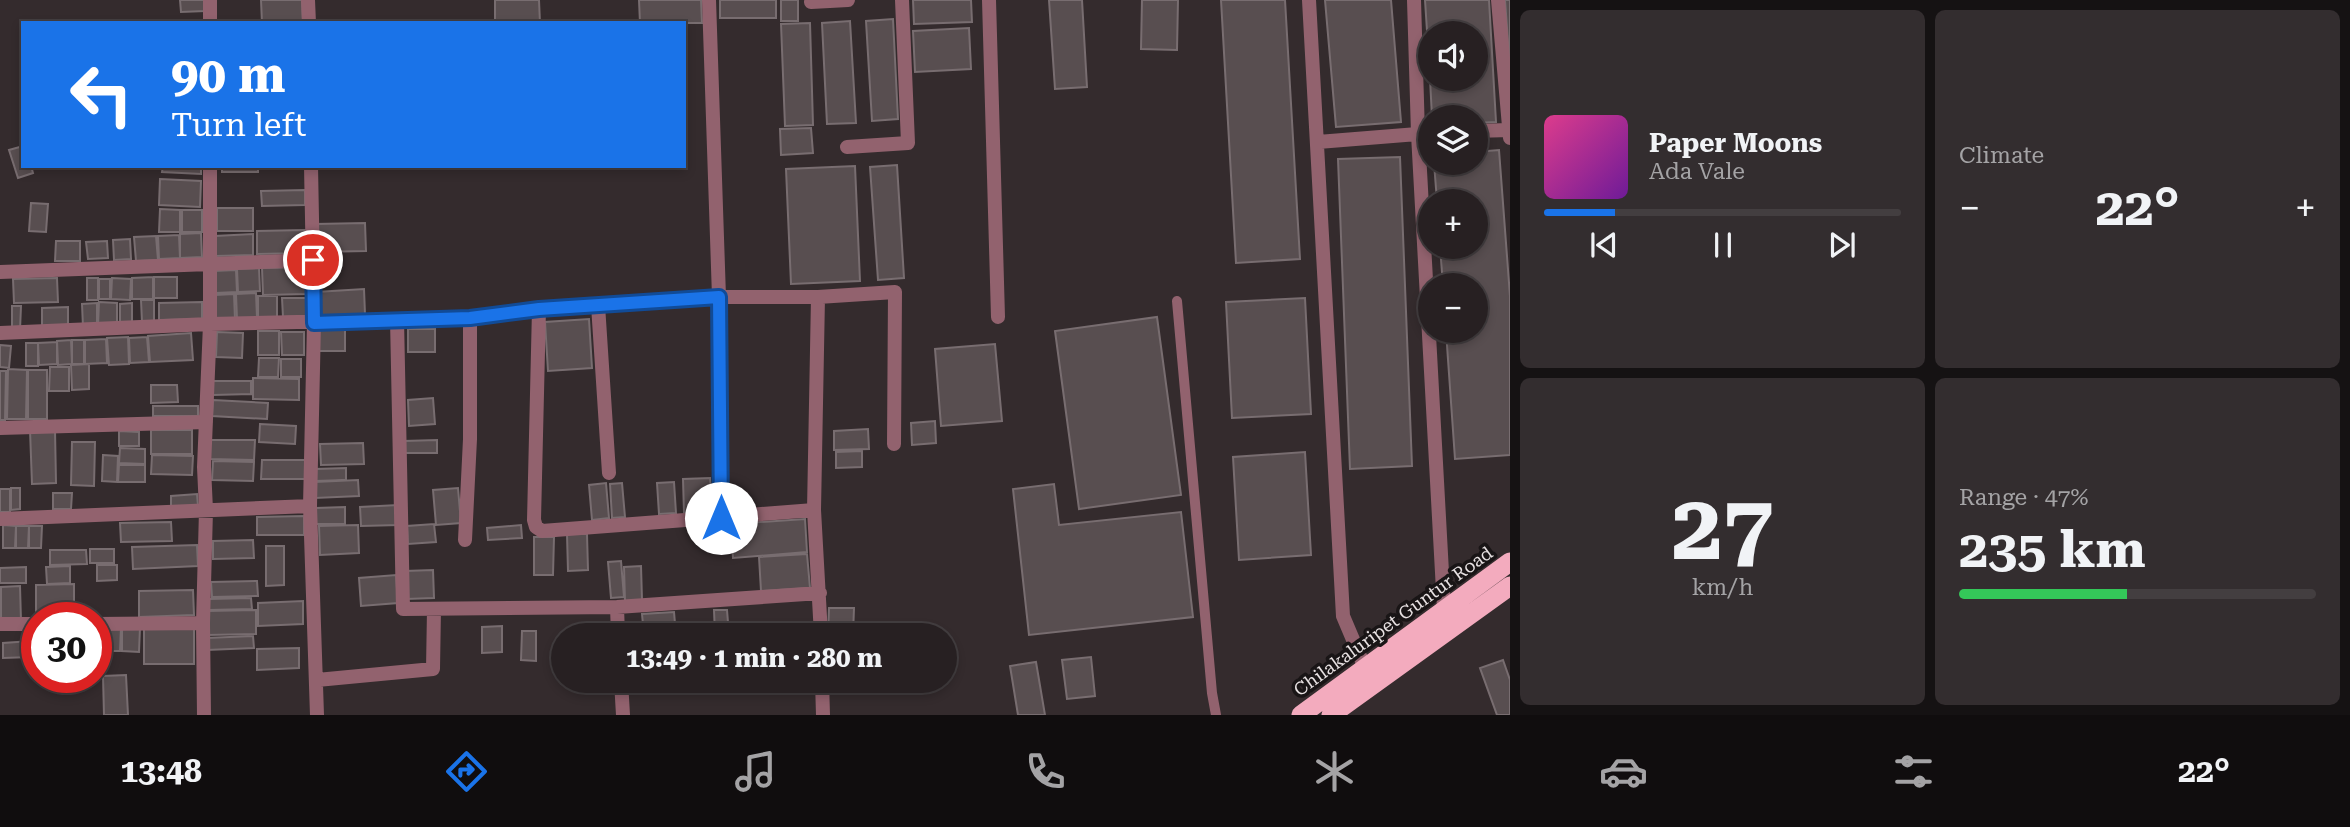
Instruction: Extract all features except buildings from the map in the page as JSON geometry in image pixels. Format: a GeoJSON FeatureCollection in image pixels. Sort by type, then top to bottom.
{"type":"FeatureCollection","features":[{"type":"Feature","properties":{"kind":"highway","name":"Chilakaluripet Guntur Road"},"geometry":{"type":"LineString","coordinates":[[1331,715],[1444,609],[1510,562]]}},
{"type":"Feature","properties":{"kind":"highway","name":"Chilakaluripet Guntur Road"},"geometry":{"type":"LineString","coordinates":[[1301,715],[1370,676],[1510,586]]}},
{"type":"Feature","properties":{"kind":"street"},"geometry":{"type":"LineString","coordinates":[[210,0],[210,21]]}},
{"type":"Feature","properties":{"kind":"street"},"geometry":{"type":"LineString","coordinates":[[308,0],[309,21]]}},
{"type":"Feature","properties":{"kind":"street"},"geometry":{"type":"LineString","coordinates":[[709,0],[719,297],[721,518]]}},
{"type":"Feature","properties":{"kind":"street"},"geometry":{"type":"LineString","coordinates":[[811,2],[848,0]]}},
{"type":"Feature","properties":{"kind":"street"},"geometry":{"type":"LineString","coordinates":[[847,147],[908,143],[902,0]]}},
{"type":"Feature","properties":{"kind":"street"},"geometry":{"type":"LineString","coordinates":[[989,0],[998,317]]}},
{"type":"Feature","properties":{"kind":"street"},"geometry":{"type":"LineString","coordinates":[[1309,0],[1343,616],[1370,676]]}},
{"type":"Feature","properties":{"kind":"street"},"geometry":{"type":"LineString","coordinates":[[1414,0],[1422,105]]}},
{"type":"Feature","properties":{"kind":"street"},"geometry":{"type":"LineString","coordinates":[[1498,0],[1510,138]]}},
{"type":"Feature","properties":{"kind":"street"},"geometry":{"type":"LineString","coordinates":[[1488,131],[1509,130]]}},
{"type":"Feature","properties":{"kind":"street"},"geometry":{"type":"LineString","coordinates":[[1318,142],[1418,134]]}},
{"type":"Feature","properties":{"kind":"street"},"geometry":{"type":"LineString","coordinates":[[204,715],[204,467],[211,324],[210,168]]}},
{"type":"Feature","properties":{"kind":"street"},"geometry":{"type":"LineString","coordinates":[[312,168],[314,323],[310,506],[317,715]]}},
{"type":"Feature","properties":{"kind":"street"},"geometry":{"type":"LineString","coordinates":[[1426,175],[1444,609]]}},
{"type":"Feature","properties":{"kind":"street"},"geometry":{"type":"LineString","coordinates":[[0,272],[313,260]]}},
{"type":"Feature","properties":{"kind":"street"},"geometry":{"type":"LineString","coordinates":[[0,333],[211,324],[470,318],[539,309],[719,297],[895,292],[894,444]]}},
{"type":"Feature","properties":{"kind":"street"},"geometry":{"type":"LineString","coordinates":[[817,296],[814,510],[821,623]]}},
{"type":"Feature","properties":{"kind":"street"},"geometry":{"type":"LineString","coordinates":[[598,305],[609,473]]}},
{"type":"Feature","properties":{"kind":"street"},"geometry":{"type":"LineString","coordinates":[[539,309],[536,527],[542,531],[814,510]]}},
{"type":"Feature","properties":{"kind":"street"},"geometry":{"type":"LineString","coordinates":[[465,540],[470,439],[470,318]]}},
{"type":"Feature","properties":{"kind":"street"},"geometry":{"type":"LineString","coordinates":[[397,320],[403,609],[617,607],[820,593]]}},
{"type":"Feature","properties":{"kind":"street"},"geometry":{"type":"LineString","coordinates":[[0,428],[206,422]]}},
{"type":"Feature","properties":{"kind":"street"},"geometry":{"type":"LineString","coordinates":[[0,519],[310,506]]}},
{"type":"Feature","properties":{"kind":"street"},"geometry":{"type":"LineString","coordinates":[[617,607],[618,623]]}},
{"type":"Feature","properties":{"kind":"street"},"geometry":{"type":"LineString","coordinates":[[317,680],[433,669],[434,608]]}},
{"type":"Feature","properties":{"kind":"street"},"geometry":{"type":"LineString","coordinates":[[112,624],[203,623]]}},
{"type":"Feature","properties":{"kind":"street"},"geometry":{"type":"LineString","coordinates":[[0,625],[21,624]]}},
{"type":"Feature","properties":{"kind":"street"},"geometry":{"type":"LineString","coordinates":[[622,693],[623,715]]}},
{"type":"Feature","properties":{"kind":"street"},"geometry":{"type":"LineString","coordinates":[[822,693],[823,715]]}},
{"type":"Feature","properties":{"kind":"lane"},"geometry":{"type":"LineString","coordinates":[[1177,301],[1216,715]]}},
{"type":"Feature","properties":{"kind":"route"},"geometry":{"type":"LineString","coordinates":[[313,260],[314,323],[470,318],[539,309],[719,297],[721,518]]}}]}
